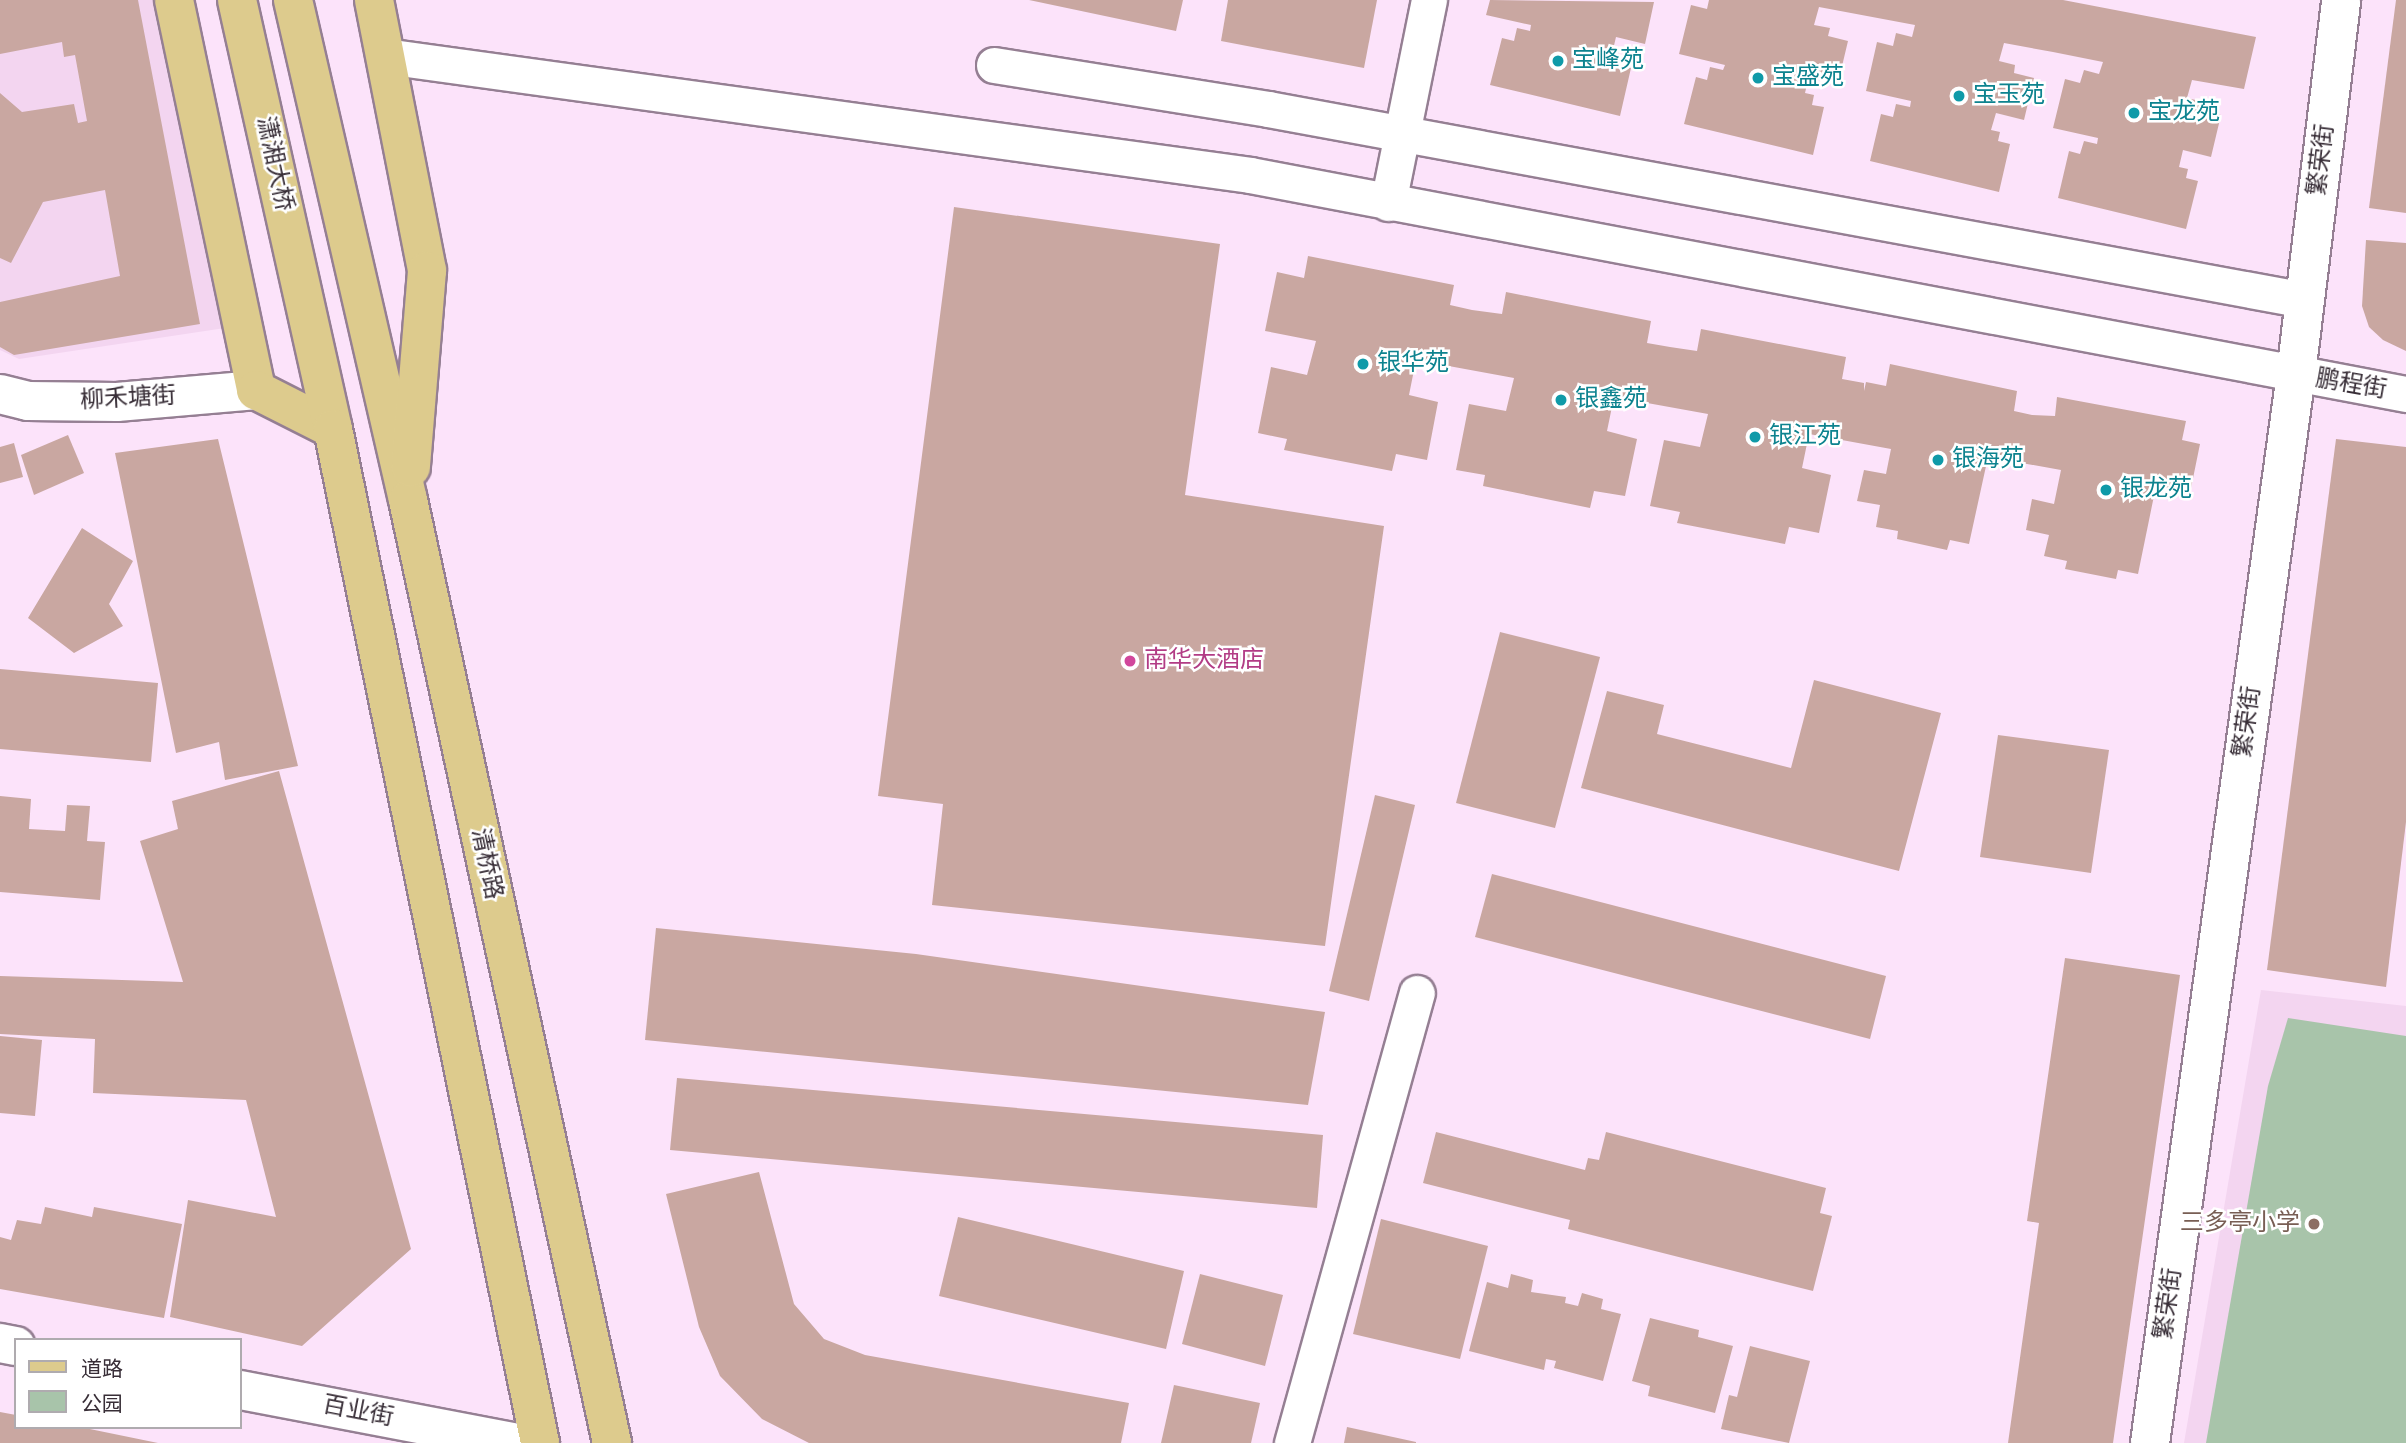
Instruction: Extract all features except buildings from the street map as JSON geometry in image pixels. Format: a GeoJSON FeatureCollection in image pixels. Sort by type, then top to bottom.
{"type":"FeatureCollection","features":[{"type":"Feature","properties":{"kind":"main road"},"geometry":{"type":"LineString","coordinates":[[174,0],[256,390],[333,429],[540,1443]]}},
{"type":"Feature","properties":{"kind":"main road","name":"潇湘大桥"},"geometry":{"type":"LineString","coordinates":[[237,0],[333,429]]}},
{"type":"Feature","properties":{"kind":"main road","name":"清桥路"},"geometry":{"type":"LineString","coordinates":[[293,0],[356,286],[408,500],[612,1443]]}},
{"type":"Feature","properties":{"kind":"main road"},"geometry":{"type":"LineString","coordinates":[[374,0],[427,271],[408,500]]}},
{"type":"Feature","properties":{"kind":"street"},"geometry":{"type":"LineString","coordinates":[[1388,203],[1429,0]]}},
{"type":"Feature","properties":{"kind":"street","name":"繁荣街"},"geometry":{"type":"LineString","coordinates":[[2150,1443],[2296,374],[2341,0]]}},
{"type":"Feature","properties":{"kind":"street","name":"鹏程街"},"geometry":{"type":"LineString","coordinates":[[385,56],[1250,175],[2406,394]]}},
{"type":"Feature","properties":{"kind":"street"},"geometry":{"type":"LineString","coordinates":[[994,65],[1400,135],[2305,300]]}},
{"type":"Feature","properties":{"kind":"street","name":"柳禾塘街"},"geometry":{"type":"LineString","coordinates":[[0,394],[28,401],[117,402],[256,390]]}},
{"type":"Feature","properties":{"kind":"street"},"geometry":{"type":"LineString","coordinates":[[1292,1443],[1417,993]]}},
{"type":"Feature","properties":{"kind":"street","name":"百业街"},"geometry":{"type":"LineString","coordinates":[[242,1390],[517,1443]]}},
{"type":"Feature","properties":{"kind":"shaded area"},"geometry":{"type":"Polygon","coordinates":[[[0,0],[156,0],[225,328],[19,359],[0,350],[0,0]]]}},
{"type":"Feature","properties":{"kind":"shaded area","name":"三多亭小学"},"geometry":{"type":"Polygon","coordinates":[[[2261,990],[2406,1006],[2406,1443],[2184,1443],[2261,990]]]}},
{"type":"Feature","properties":{"kind":"green space","name":"三多亭小学"},"geometry":{"type":"Polygon","coordinates":[[[2288,1018],[2406,1036],[2406,1443],[2206,1443],[2268,1086],[2288,1018]]]}},
{"type":"Feature","properties":{"kind":"place","name":"宝峰苑"},"geometry":{"type":"Point","coordinates":[1558,61]}},
{"type":"Feature","properties":{"kind":"place","name":"宝盛苑"},"geometry":{"type":"Point","coordinates":[1758,78]}},
{"type":"Feature","properties":{"kind":"place","name":"宝玉苑"},"geometry":{"type":"Point","coordinates":[1959,96]}},
{"type":"Feature","properties":{"kind":"place","name":"宝龙苑"},"geometry":{"type":"Point","coordinates":[2134,113]}},
{"type":"Feature","properties":{"kind":"place","name":"银华苑"},"geometry":{"type":"Point","coordinates":[1363,364]}},
{"type":"Feature","properties":{"kind":"place","name":"银鑫苑"},"geometry":{"type":"Point","coordinates":[1561,400]}},
{"type":"Feature","properties":{"kind":"place","name":"银江苑"},"geometry":{"type":"Point","coordinates":[1755,437]}},
{"type":"Feature","properties":{"kind":"place","name":"银海苑"},"geometry":{"type":"Point","coordinates":[1938,460]}},
{"type":"Feature","properties":{"kind":"place","name":"银龙苑"},"geometry":{"type":"Point","coordinates":[2106,490]}},
{"type":"Feature","properties":{"kind":"place","name":"南华大酒店"},"geometry":{"type":"Point","coordinates":[1130,661]}},
{"type":"Feature","properties":{"kind":"place","name":"三多亭小学"},"geometry":{"type":"Point","coordinates":[2314,1224]}}]}
